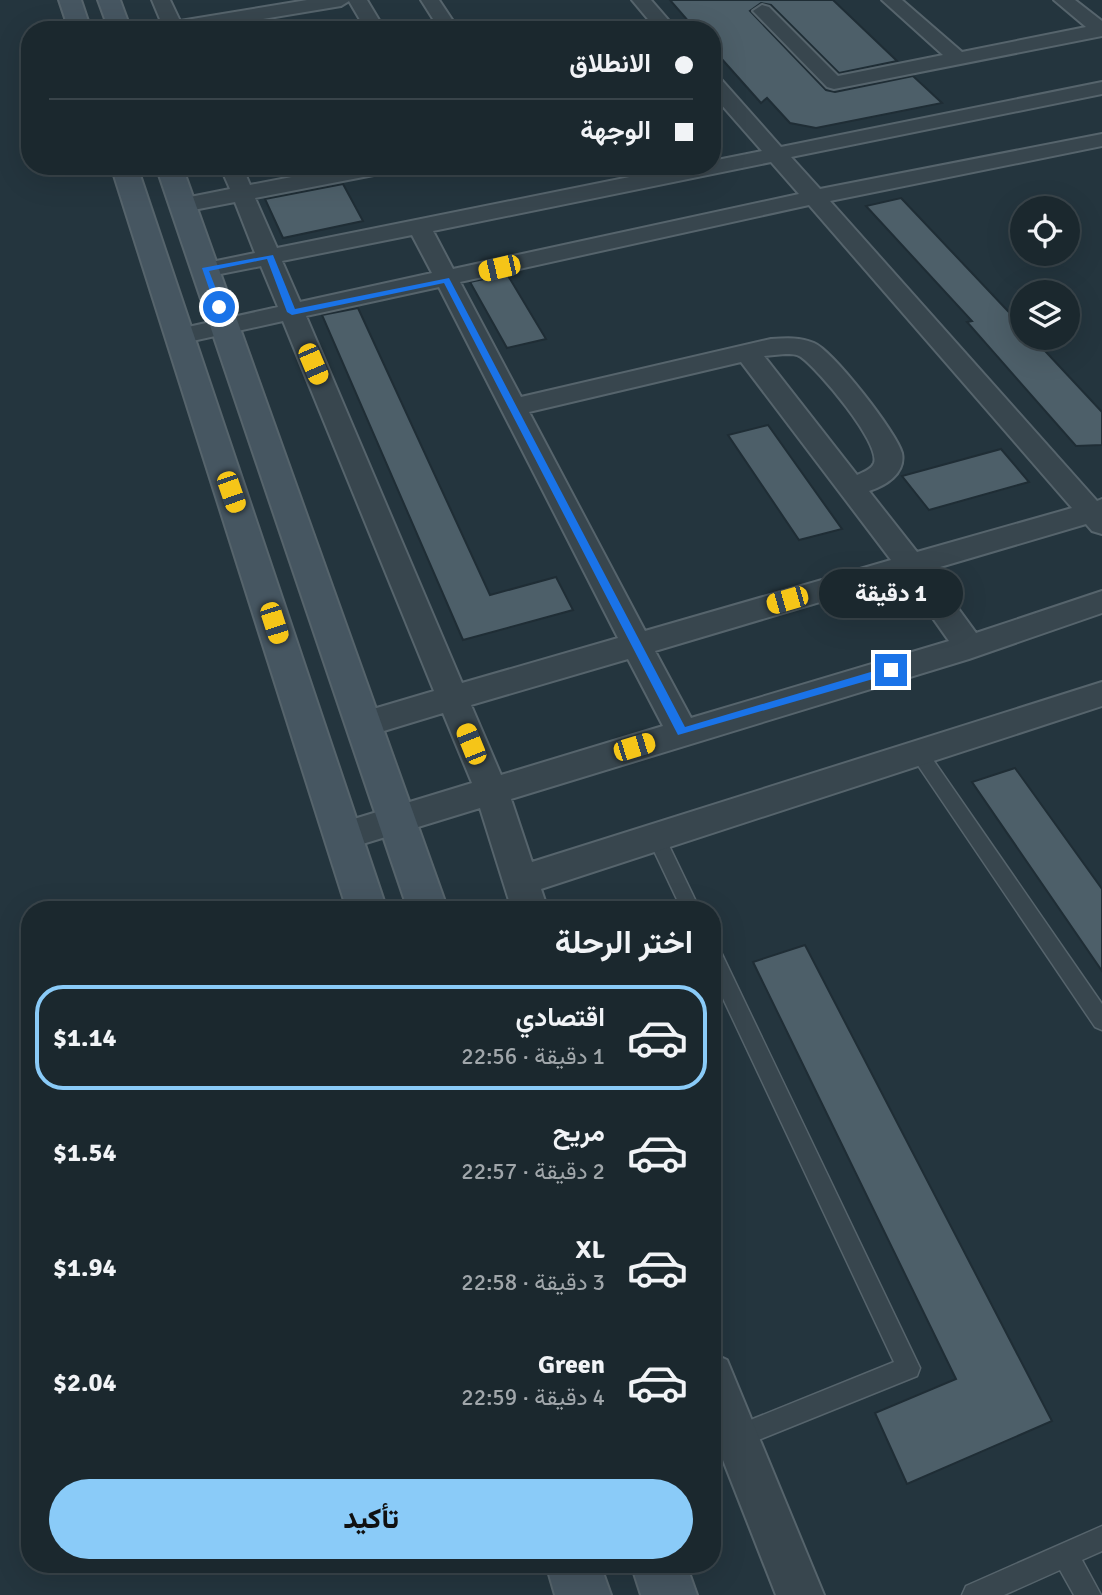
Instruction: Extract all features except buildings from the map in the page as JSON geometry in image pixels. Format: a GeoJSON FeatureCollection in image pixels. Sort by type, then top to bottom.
{"type":"FeatureCollection","features":[{"type":"Feature","properties":{"kind":"main road"},"geometry":{"type":"LineString","coordinates":[[70,0],[77,21]]}},
{"type":"Feature","properties":{"kind":"main road"},"geometry":{"type":"LineString","coordinates":[[109,0],[117,21]]}},
{"type":"Feature","properties":{"kind":"main road"},"geometry":{"type":"LineString","coordinates":[[127,175],[364,901]]}},
{"type":"Feature","properties":{"kind":"main road"},"geometry":{"type":"LineString","coordinates":[[172,175],[425,901]]}},
{"type":"Feature","properties":{"kind":"main road"},"geometry":{"type":"LineString","coordinates":[[576,1573],[583,1595]]}},
{"type":"Feature","properties":{"kind":"main road"},"geometry":{"type":"LineString","coordinates":[[661,1573],[669,1595]]}},
{"type":"Feature","properties":{"kind":"street"},"geometry":{"type":"LineString","coordinates":[[161,0],[167,21]]}},
{"type":"Feature","properties":{"kind":"street"},"geometry":{"type":"LineString","coordinates":[[216,21],[341,0]]}},
{"type":"Feature","properties":{"kind":"street"},"geometry":{"type":"LineString","coordinates":[[358,0],[371,21]]}},
{"type":"Feature","properties":{"kind":"street"},"geometry":{"type":"LineString","coordinates":[[430,0],[444,21]]}},
{"type":"Feature","properties":{"kind":"street"},"geometry":{"type":"LineString","coordinates":[[642,0],[660,21]]}},
{"type":"Feature","properties":{"kind":"street"},"geometry":{"type":"LineString","coordinates":[[891,0],[958,58]]}},
{"type":"Feature","properties":{"kind":"street"},"geometry":{"type":"LineString","coordinates":[[762,11],[834,83],[1102,30],[1063,0]]}},
{"type":"Feature","properties":{"kind":"street"},"geometry":{"type":"LineString","coordinates":[[721,162],[778,154],[1102,88]]}},
{"type":"Feature","properties":{"kind":"street"},"geometry":{"type":"LineString","coordinates":[[364,724],[912,563],[1099,515],[778,154],[721,102]]}},
{"type":"Feature","properties":{"kind":"street"},"geometry":{"type":"LineString","coordinates":[[179,335],[446,280],[671,211],[815,197],[1102,140]]}},
{"type":"Feature","properties":{"kind":"street"},"geometry":{"type":"LineString","coordinates":[[234,175],[491,790],[525,895],[656,836],[1102,694]]}},
{"type":"Feature","properties":{"kind":"street"},"geometry":{"type":"LineString","coordinates":[[183,205],[321,175]]}},
{"type":"Feature","properties":{"kind":"street"},"geometry":{"type":"LineString","coordinates":[[205,270],[419,226],[634,175]]}},
{"type":"Feature","properties":{"kind":"street"},"geometry":{"type":"LineString","coordinates":[[644,175],[671,211]]}},
{"type":"Feature","properties":{"kind":"street"},"geometry":{"type":"LineString","coordinates":[[419,226],[682,732]]}},
{"type":"Feature","properties":{"kind":"street"},"geometry":{"type":"LineString","coordinates":[[512,407],[748,353],[795,345],[810,352],[823,363],[881,438],[889,455],[886,469],[873,480],[849,487]]}},
{"type":"Feature","properties":{"kind":"street"},"geometry":{"type":"LineString","coordinates":[[748,353],[849,487],[912,563],[969,647]]}},
{"type":"Feature","properties":{"kind":"street"},"geometry":{"type":"LineString","coordinates":[[343,836],[969,647],[1102,602]]}},
{"type":"Feature","properties":{"kind":"street"},"geometry":{"type":"LineString","coordinates":[[721,1398],[800,1595]]}},
{"type":"Feature","properties":{"kind":"lane"},"geometry":{"type":"LineString","coordinates":[[919,752],[1102,1021]]}},
{"type":"Feature","properties":{"kind":"lane"},"geometry":{"type":"LineString","coordinates":[[656,836],[687,901]]}},
{"type":"Feature","properties":{"kind":"lane"},"geometry":{"type":"LineString","coordinates":[[721,973],[909,1368],[736,1437]]}},
{"type":"Feature","properties":{"kind":"lane"},"geometry":{"type":"LineString","coordinates":[[975,1595],[1102,1538]]}},
{"type":"Feature","properties":{"kind":"lane"},"geometry":{"type":"LineString","coordinates":[[1065,1554],[1088,1595]]}},
{"type":"Feature","properties":{"kind":"route"},"geometry":{"type":"LineString","coordinates":[[219,307],[205,270],[270,256],[292,312],[446,280],[682,732],[891,670]]}}]}
